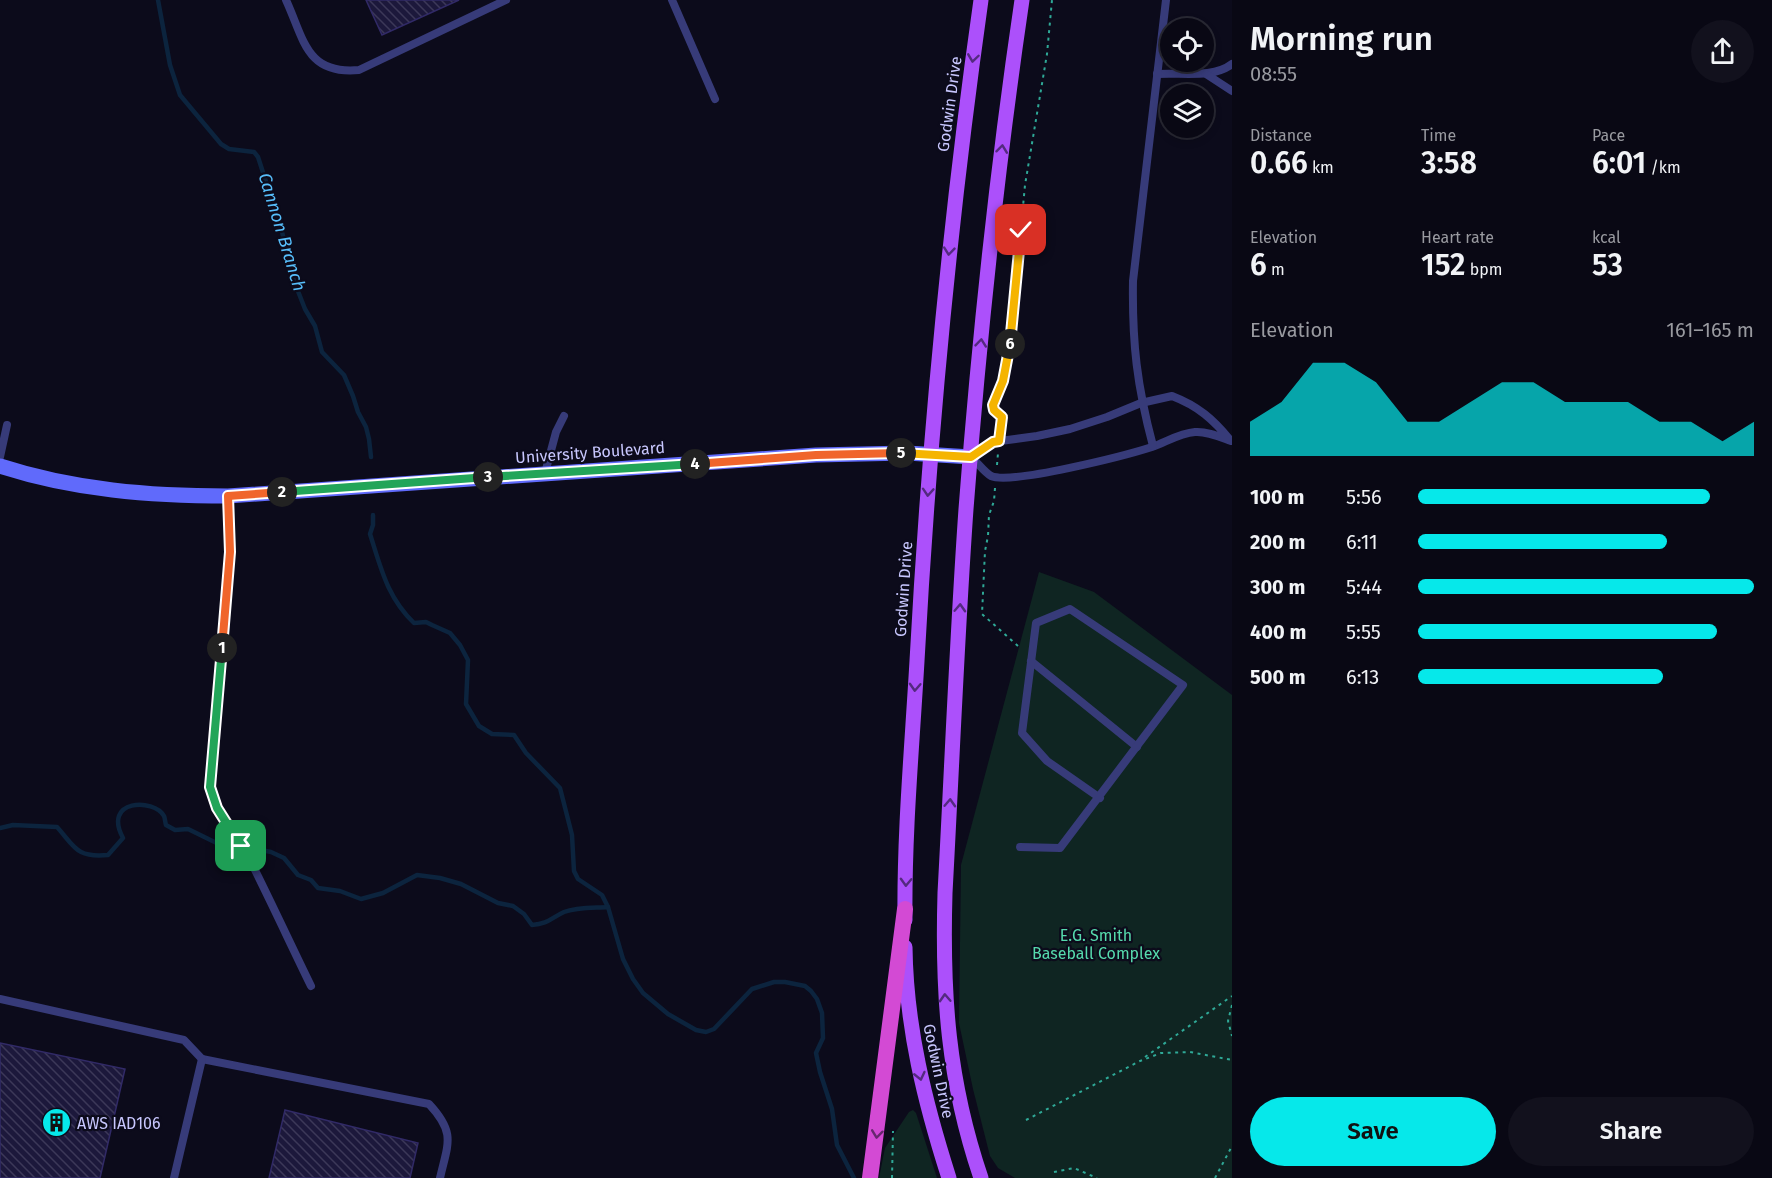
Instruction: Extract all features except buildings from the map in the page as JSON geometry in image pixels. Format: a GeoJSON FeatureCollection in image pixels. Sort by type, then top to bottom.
{"type":"FeatureCollection","features":[{"type":"Feature","properties":{"kind":"highway"},"geometry":{"type":"LineString","coordinates":[[870,1178],[905,909]]}},
{"type":"Feature","properties":{"kind":"main road","name":"Godwin Drive"},"geometry":{"type":"LineString","coordinates":[[948,1178],[933,1127],[912,1035],[905,955],[905,909],[919,610],[931,454],[954,207],[981,0]]}},
{"type":"Feature","properties":{"kind":"main road","name":"Godwin Drive"},"geometry":{"type":"LineString","coordinates":[[981,1178],[959,1101],[951,1056],[945,1006],[943,957],[954,718],[971,457],[996,197],[1022,0]]}},
{"type":"Feature","properties":{"kind":"main road","name":"University Boulevard"},"geometry":{"type":"LineString","coordinates":[[0,466],[48,480],[136,494],[228,496],[816,455],[907,453],[971,457]]}},
{"type":"Feature","properties":{"kind":"lane"},"geometry":{"type":"LineString","coordinates":[[286,0],[312,58],[324,67],[342,72],[358,70],[506,0]]}},
{"type":"Feature","properties":{"kind":"lane"},"geometry":{"type":"LineString","coordinates":[[672,0],[715,99]]}},
{"type":"Feature","properties":{"kind":"lane"},"geometry":{"type":"LineString","coordinates":[[1153,446],[1141,402],[1135,365],[1132,327],[1133,281],[1166,0]]}},
{"type":"Feature","properties":{"kind":"lane"},"geometry":{"type":"LineString","coordinates":[[1157,74],[1206,74],[1232,64]]}},
{"type":"Feature","properties":{"kind":"lane"},"geometry":{"type":"LineString","coordinates":[[1206,74],[1232,91]]}},
{"type":"Feature","properties":{"kind":"lane"},"geometry":{"type":"LineString","coordinates":[[1172,396],[1190,403],[1215,421],[1231,441],[1215,435],[1196,432],[1080,466],[1012,478],[992,476],[971,457],[993,442],[1070,429],[1107,417],[1141,402],[1172,396]]}},
{"type":"Feature","properties":{"kind":"lane"},"geometry":{"type":"LineString","coordinates":[[545,473],[556,432],[564,416]]}},
{"type":"Feature","properties":{"kind":"lane"},"geometry":{"type":"LineString","coordinates":[[0,457],[7,425]]}},
{"type":"Feature","properties":{"kind":"lane"},"geometry":{"type":"LineString","coordinates":[[228,496],[230,552],[210,787],[217,808],[250,861],[311,986]]}},
{"type":"Feature","properties":{"kind":"lane"},"geometry":{"type":"LineString","coordinates":[[1020,847],[1060,848],[1100,798],[1183,685],[1070,609],[1036,623],[1022,733],[1047,761],[1100,798]]}},
{"type":"Feature","properties":{"kind":"lane"},"geometry":{"type":"LineString","coordinates":[[1032,661],[1137,747]]}},
{"type":"Feature","properties":{"kind":"lane"},"geometry":{"type":"LineString","coordinates":[[0,999],[184,1040],[202,1059],[429,1104],[444,1120],[449,1141],[440,1178]]}},
{"type":"Feature","properties":{"kind":"lane"},"geometry":{"type":"LineString","coordinates":[[174,1178],[202,1059]]}},
{"type":"Feature","properties":{"kind":"path"},"geometry":{"type":"LineString","coordinates":[[1019,647],[982,614],[985,551],[989,515],[994,501],[1002,417],[994,410],[993,405],[1003,381],[1010,345],[1025,184],[1047,54],[1052,0]]}},
{"type":"Feature","properties":{"kind":"path"},"geometry":{"type":"LineString","coordinates":[[1140,1061],[1232,996]]}},
{"type":"Feature","properties":{"kind":"path"},"geometry":{"type":"LineString","coordinates":[[1232,1005],[1228,1021],[1232,1035]]}},
{"type":"Feature","properties":{"kind":"path"},"geometry":{"type":"LineString","coordinates":[[1026,1120],[1140,1061],[1161,1053],[1190,1052],[1232,1060]]}},
{"type":"Feature","properties":{"kind":"path"},"geometry":{"type":"LineString","coordinates":[[892,1178],[893,1124]]}},
{"type":"Feature","properties":{"kind":"path"},"geometry":{"type":"LineString","coordinates":[[1215,1178],[1232,1146]]}},
{"type":"Feature","properties":{"kind":"path"},"geometry":{"type":"LineString","coordinates":[[1054,1172],[1074,1168],[1097,1178]]}},
{"type":"Feature","properties":{"kind":"green space","name":"E.G. Smith Baseball Complex"},"geometry":{"type":"Polygon","coordinates":[[[1039,572],[1094,592],[1232,695],[1232,1178],[1015,1178],[998,1168],[990,1156],[959,1023],[961,865],[1039,572]]]}},
{"type":"Feature","properties":{"kind":"green space"},"geometry":{"type":"Polygon","coordinates":[[[913,1110],[916,1113],[937,1178],[879,1178],[885,1148],[909,1112],[913,1110]]]}},
{"type":"Feature","properties":{"kind":"waterway","name":"Cannon Branch"},"geometry":{"type":"LineString","coordinates":[[158,0],[170,65],[180,95],[221,144],[229,149],[254,152],[258,157],[280,225],[294,281],[305,309],[315,326],[322,352],[344,375],[366,427],[371,457]]}},
{"type":"Feature","properties":{"kind":"waterway","name":"Cannon Branch"},"geometry":{"type":"LineString","coordinates":[[373,515],[370,534],[386,582],[397,603],[414,623],[426,622],[450,633],[468,660],[466,704],[479,726],[492,734],[514,735],[526,753],[560,788],[572,835],[574,871],[578,879],[602,895],[608,907],[623,959],[643,993],[668,1014],[696,1030],[706,1032],[714,1029],[752,989],[774,982],[805,986],[817,999],[822,1013],[823,1038],[816,1053],[832,1109],[837,1145],[854,1178]]}},
{"type":"Feature","properties":{"kind":"waterway"},"geometry":{"type":"LineString","coordinates":[[0,828],[13,825],[57,827],[77,850],[89,855],[108,855],[123,838],[118,825],[119,816],[124,809],[132,806],[150,806],[159,810],[164,816],[166,825],[175,830],[188,829],[235,852],[256,849],[271,852],[284,858],[298,875],[311,880],[318,888],[340,891],[361,899],[383,893],[417,875],[461,884],[498,903],[513,906],[524,914],[532,925],[546,922],[569,910],[608,907]]}},
{"type":"Feature","properties":{"kind":"place","name":"AWS IAD106"},"geometry":{"type":"Point","coordinates":[56,1123]}},
{"type":"Feature","properties":{"kind":"route"},"geometry":{"type":"LineString","coordinates":[[241,846],[217,808],[210,787],[230,552],[228,496],[816,455],[907,453],[971,457],[993,442],[999,441],[1002,417],[994,410],[993,405],[1003,381],[1010,345],[1018,282],[1021,230]]}}]}
